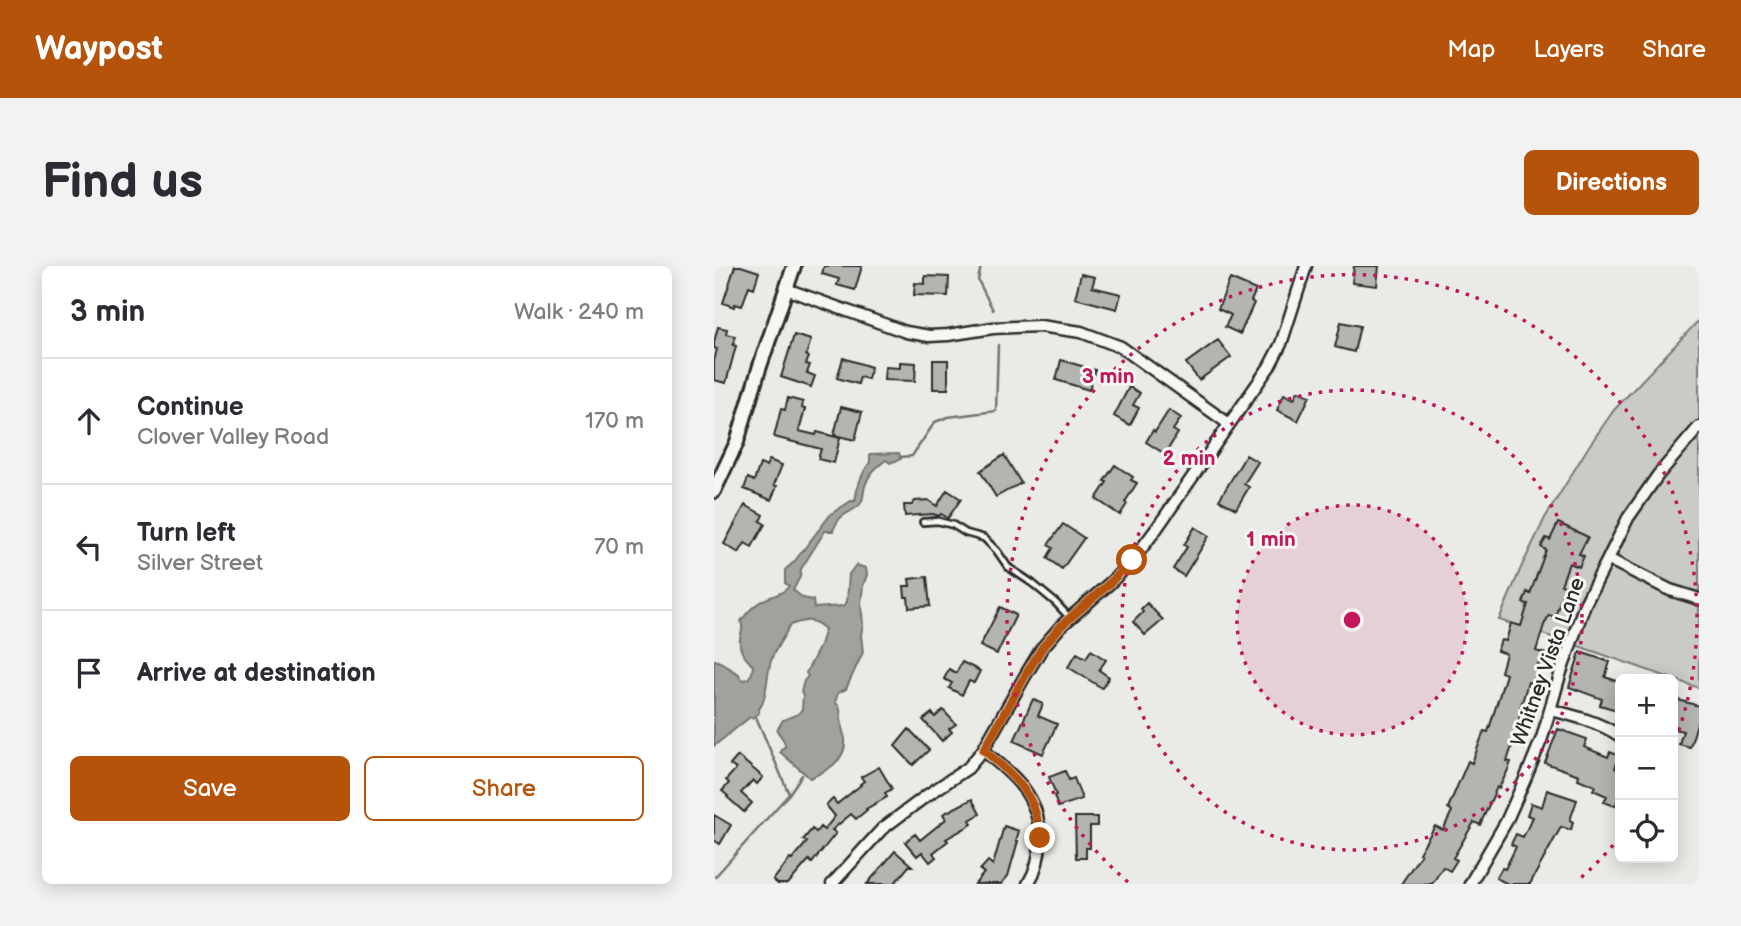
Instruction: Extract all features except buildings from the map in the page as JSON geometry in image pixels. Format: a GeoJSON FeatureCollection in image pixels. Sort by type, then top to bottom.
{"type":"FeatureCollection","features":[{"type":"Feature","properties":{"kind":"street"},"geometry":{"type":"LineString","coordinates":[[714,491],[737,442],[793,266]]}},
{"type":"Feature","properties":{"kind":"street"},"geometry":{"type":"LineString","coordinates":[[832,884],[882,829],[968,768],[984,750],[1042,648],[1061,626],[1110,583],[1157,528],[1269,367],[1281,344],[1306,266]]}},
{"type":"Feature","properties":{"kind":"street"},"geometry":{"type":"LineString","coordinates":[[786,289],[906,332],[929,336],[993,328],[1040,326],[1081,332],[1121,347],[1229,424]]}},
{"type":"Feature","properties":{"kind":"street","name":"Whitney Vista Lane"},"geometry":{"type":"LineString","coordinates":[[1470,884],[1506,822],[1530,767],[1585,604],[1628,518],[1679,448],[1699,427]]}},
{"type":"Feature","properties":{"kind":"street"},"geometry":{"type":"LineString","coordinates":[[1608,559],[1670,590],[1699,599]]}},
{"type":"Feature","properties":{"kind":"street"},"geometry":{"type":"LineString","coordinates":[[1551,710],[1587,720],[1615,733]]}},
{"type":"Feature","properties":{"kind":"street"},"geometry":{"type":"LineString","coordinates":[[984,750],[1025,790],[1036,813],[1040,838],[1039,857],[1028,884]]}},
{"type":"Feature","properties":{"kind":"lane"},"geometry":{"type":"LineString","coordinates":[[923,522],[938,521],[984,538],[1008,567],[1032,583],[1070,618]]}},
{"type":"Feature","properties":{"kind":"shaded area"},"geometry":{"type":"Polygon","coordinates":[[[1699,320],[1699,688],[1678,681],[1678,674],[1659,674],[1499,620],[1545,518],[1614,410],[1699,320]]]}},
{"type":"Feature","properties":{"kind":"shaded area"},"geometry":{"type":"Polygon","coordinates":[[[899,453],[901,459],[890,463],[886,460],[871,474],[858,506],[839,519],[833,531],[825,531],[801,569],[793,590],[803,598],[813,600],[814,608],[843,606],[847,602],[849,574],[856,565],[866,568],[861,604],[863,652],[846,689],[838,693],[835,703],[839,705],[845,739],[843,753],[835,764],[810,778],[780,752],[785,744],[777,730],[783,720],[798,714],[802,709],[801,692],[808,676],[806,673],[825,629],[808,621],[790,625],[775,651],[759,713],[714,746],[714,660],[739,674],[743,680],[748,679],[753,666],[740,647],[741,621],[756,604],[787,589],[789,586],[785,583],[785,570],[831,514],[855,501],[860,480],[870,462],[870,454],[899,453]]]}},
{"type":"Feature","properties":{"kind":"waterway"},"geometry":{"type":"LineString","coordinates":[[981,266],[978,280],[993,310]]}},
{"type":"Feature","properties":{"kind":"waterway"},"geometry":{"type":"LineString","coordinates":[[900,457],[912,456],[935,422],[948,417],[996,411],[998,345]]}},
{"type":"Feature","properties":{"kind":"waterway"},"geometry":{"type":"LineString","coordinates":[[714,878],[789,794],[756,717]]}},
{"type":"Feature","properties":{"kind":"waterway"},"geometry":{"type":"LineString","coordinates":[[789,794],[802,775]]}},
{"type":"Feature","properties":{"kind":"route"},"geometry":{"type":"LineString","coordinates":[[1040,838],[1036,813],[1025,790],[984,750],[1042,648],[1078,609],[1110,583],[1132,560]]}}]}
